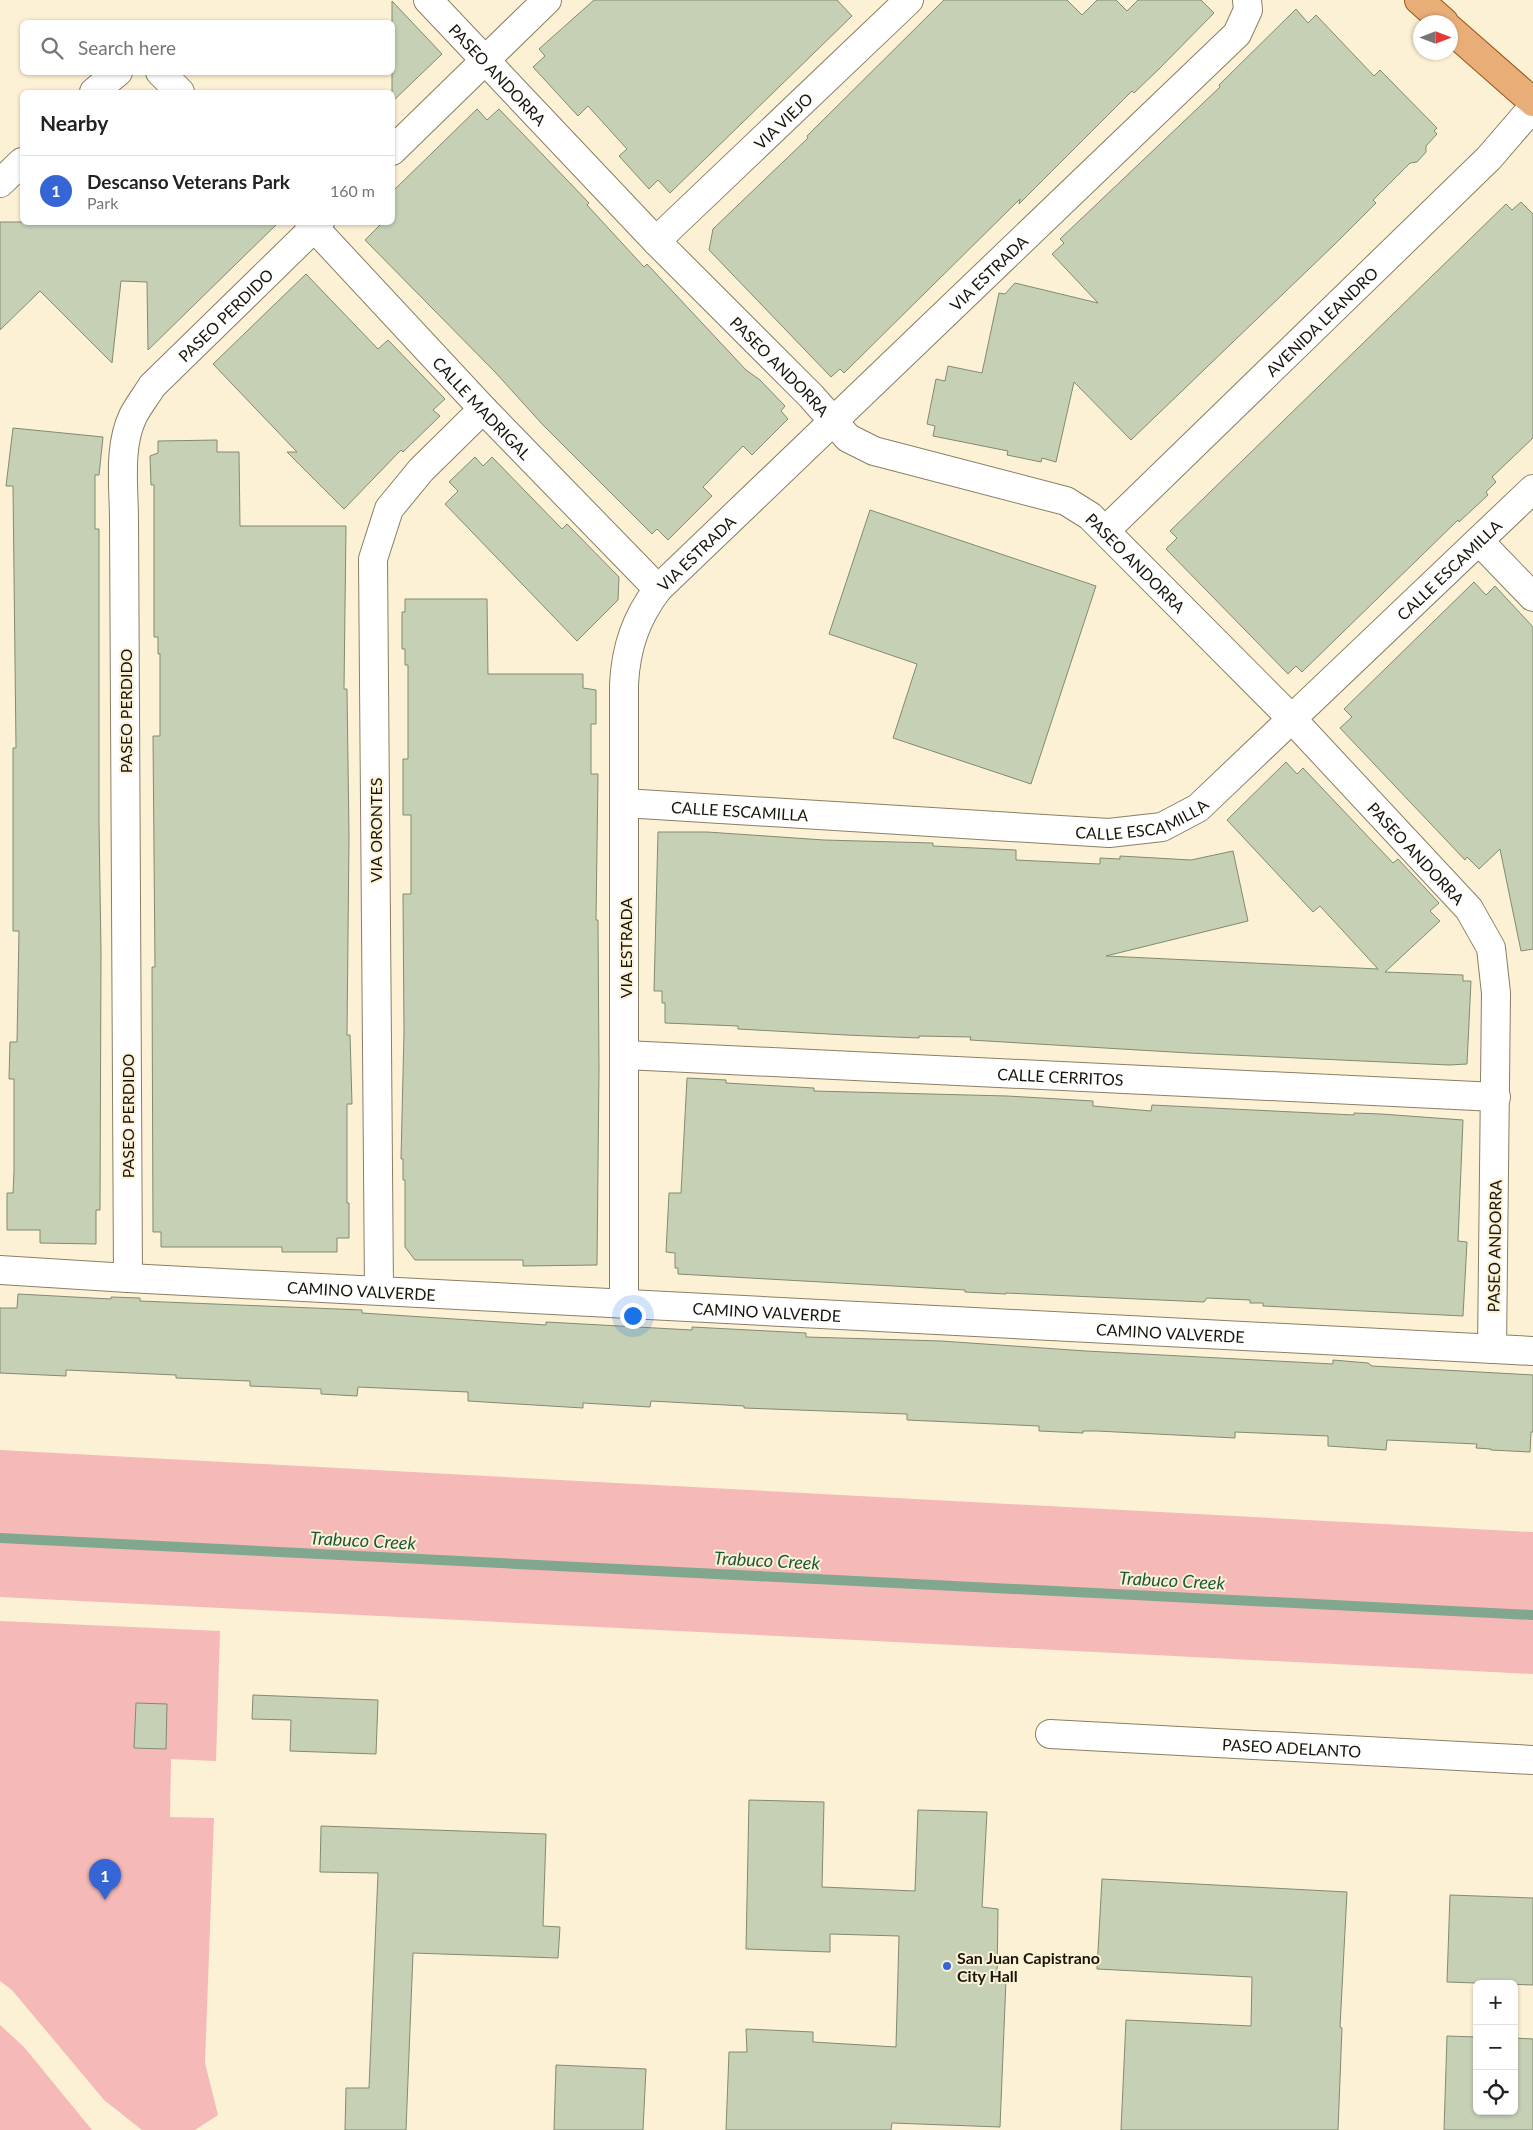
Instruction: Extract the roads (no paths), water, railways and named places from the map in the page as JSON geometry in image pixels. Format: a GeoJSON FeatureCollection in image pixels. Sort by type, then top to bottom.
{"type":"FeatureCollection","features":[{"type":"Feature","properties":{"kind":"main road"},"geometry":{"type":"LineString","coordinates":[[1419,0],[1436,15]]}},
{"type":"Feature","properties":{"kind":"main road"},"geometry":{"type":"LineString","coordinates":[[1458,35],[1533,102]]}},
{"type":"Feature","properties":{"kind":"street","name":"PASEO ANDORRA"},"geometry":{"type":"LineString","coordinates":[[428,0],[656,241],[811,396],[848,438],[874,451],[1066,501],[1090,516],[1292,719],[1469,909],[1491,948],[1496,993],[1492,1349]]}},
{"type":"Feature","properties":{"kind":"street"},"geometry":{"type":"LineString","coordinates":[[395,148],[547,0]]}},
{"type":"Feature","properties":{"kind":"street","name":"VIA VIEJO"},"geometry":{"type":"LineString","coordinates":[[656,241],[909,0]]}},
{"type":"Feature","properties":{"kind":"street","name":"VIA ESTRADA"},"geometry":{"type":"LineString","coordinates":[[624,1304],[625,663],[635,624],[658,589],[1237,34],[1247,5]]}},
{"type":"Feature","properties":{"kind":"street"},"geometry":{"type":"LineString","coordinates":[[96,90],[114,75]]}},
{"type":"Feature","properties":{"kind":"street"},"geometry":{"type":"LineString","coordinates":[[163,75],[178,90]]}},
{"type":"Feature","properties":{"kind":"street","name":"AVENIDA LEANDRO"},"geometry":{"type":"LineString","coordinates":[[1106,530],[1489,158],[1533,108]]}},
{"type":"Feature","properties":{"kind":"street"},"geometry":{"type":"LineString","coordinates":[[0,183],[20,164]]}},
{"type":"Feature","properties":{"kind":"street","name":"PASEO PERDIDO"},"geometry":{"type":"LineString","coordinates":[[128,1278],[124,520],[126,436],[133,416],[152,386],[314,225]]}},
{"type":"Feature","properties":{"kind":"street","name":"CALLE MADRIGAL"},"geometry":{"type":"LineString","coordinates":[[316,225],[483,409],[658,589]]}},
{"type":"Feature","properties":{"kind":"street","name":"VIA ORONTES"},"geometry":{"type":"LineString","coordinates":[[379,1290],[373,559],[389,509],[421,470],[483,409]]}},
{"type":"Feature","properties":{"kind":"street","name":"CALLE ESCAMILLA"},"geometry":{"type":"LineString","coordinates":[[624,803],[1110,833],[1162,827],[1198,808],[1533,489]]}},
{"type":"Feature","properties":{"kind":"street"},"geometry":{"type":"LineString","coordinates":[[1479,541],[1533,597]]}},
{"type":"Feature","properties":{"kind":"street","name":"CALLE CERRITOS"},"geometry":{"type":"LineString","coordinates":[[625,1055],[1496,1098]]}},
{"type":"Feature","properties":{"kind":"street","name":"CAMINO VALVERDE"},"geometry":{"type":"LineString","coordinates":[[0,1270],[1533,1351]]}},
{"type":"Feature","properties":{"kind":"street","name":"PASEO ADELANTO"},"geometry":{"type":"LineString","coordinates":[[1050,1734],[1533,1760]]}},
{"type":"Feature","properties":{"kind":"waterway","name":"Trabuco Creek"},"geometry":{"type":"LineString","coordinates":[[0,1538],[1533,1615]]}},
{"type":"Feature","properties":{"kind":"place","name":"Descanso Veterans Park"},"geometry":{"type":"Point","coordinates":[105,1900]}},
{"type":"Feature","properties":{"kind":"place","name":"San Juan Capistrano City Hall"},"geometry":{"type":"Point","coordinates":[947,1966]}}]}
